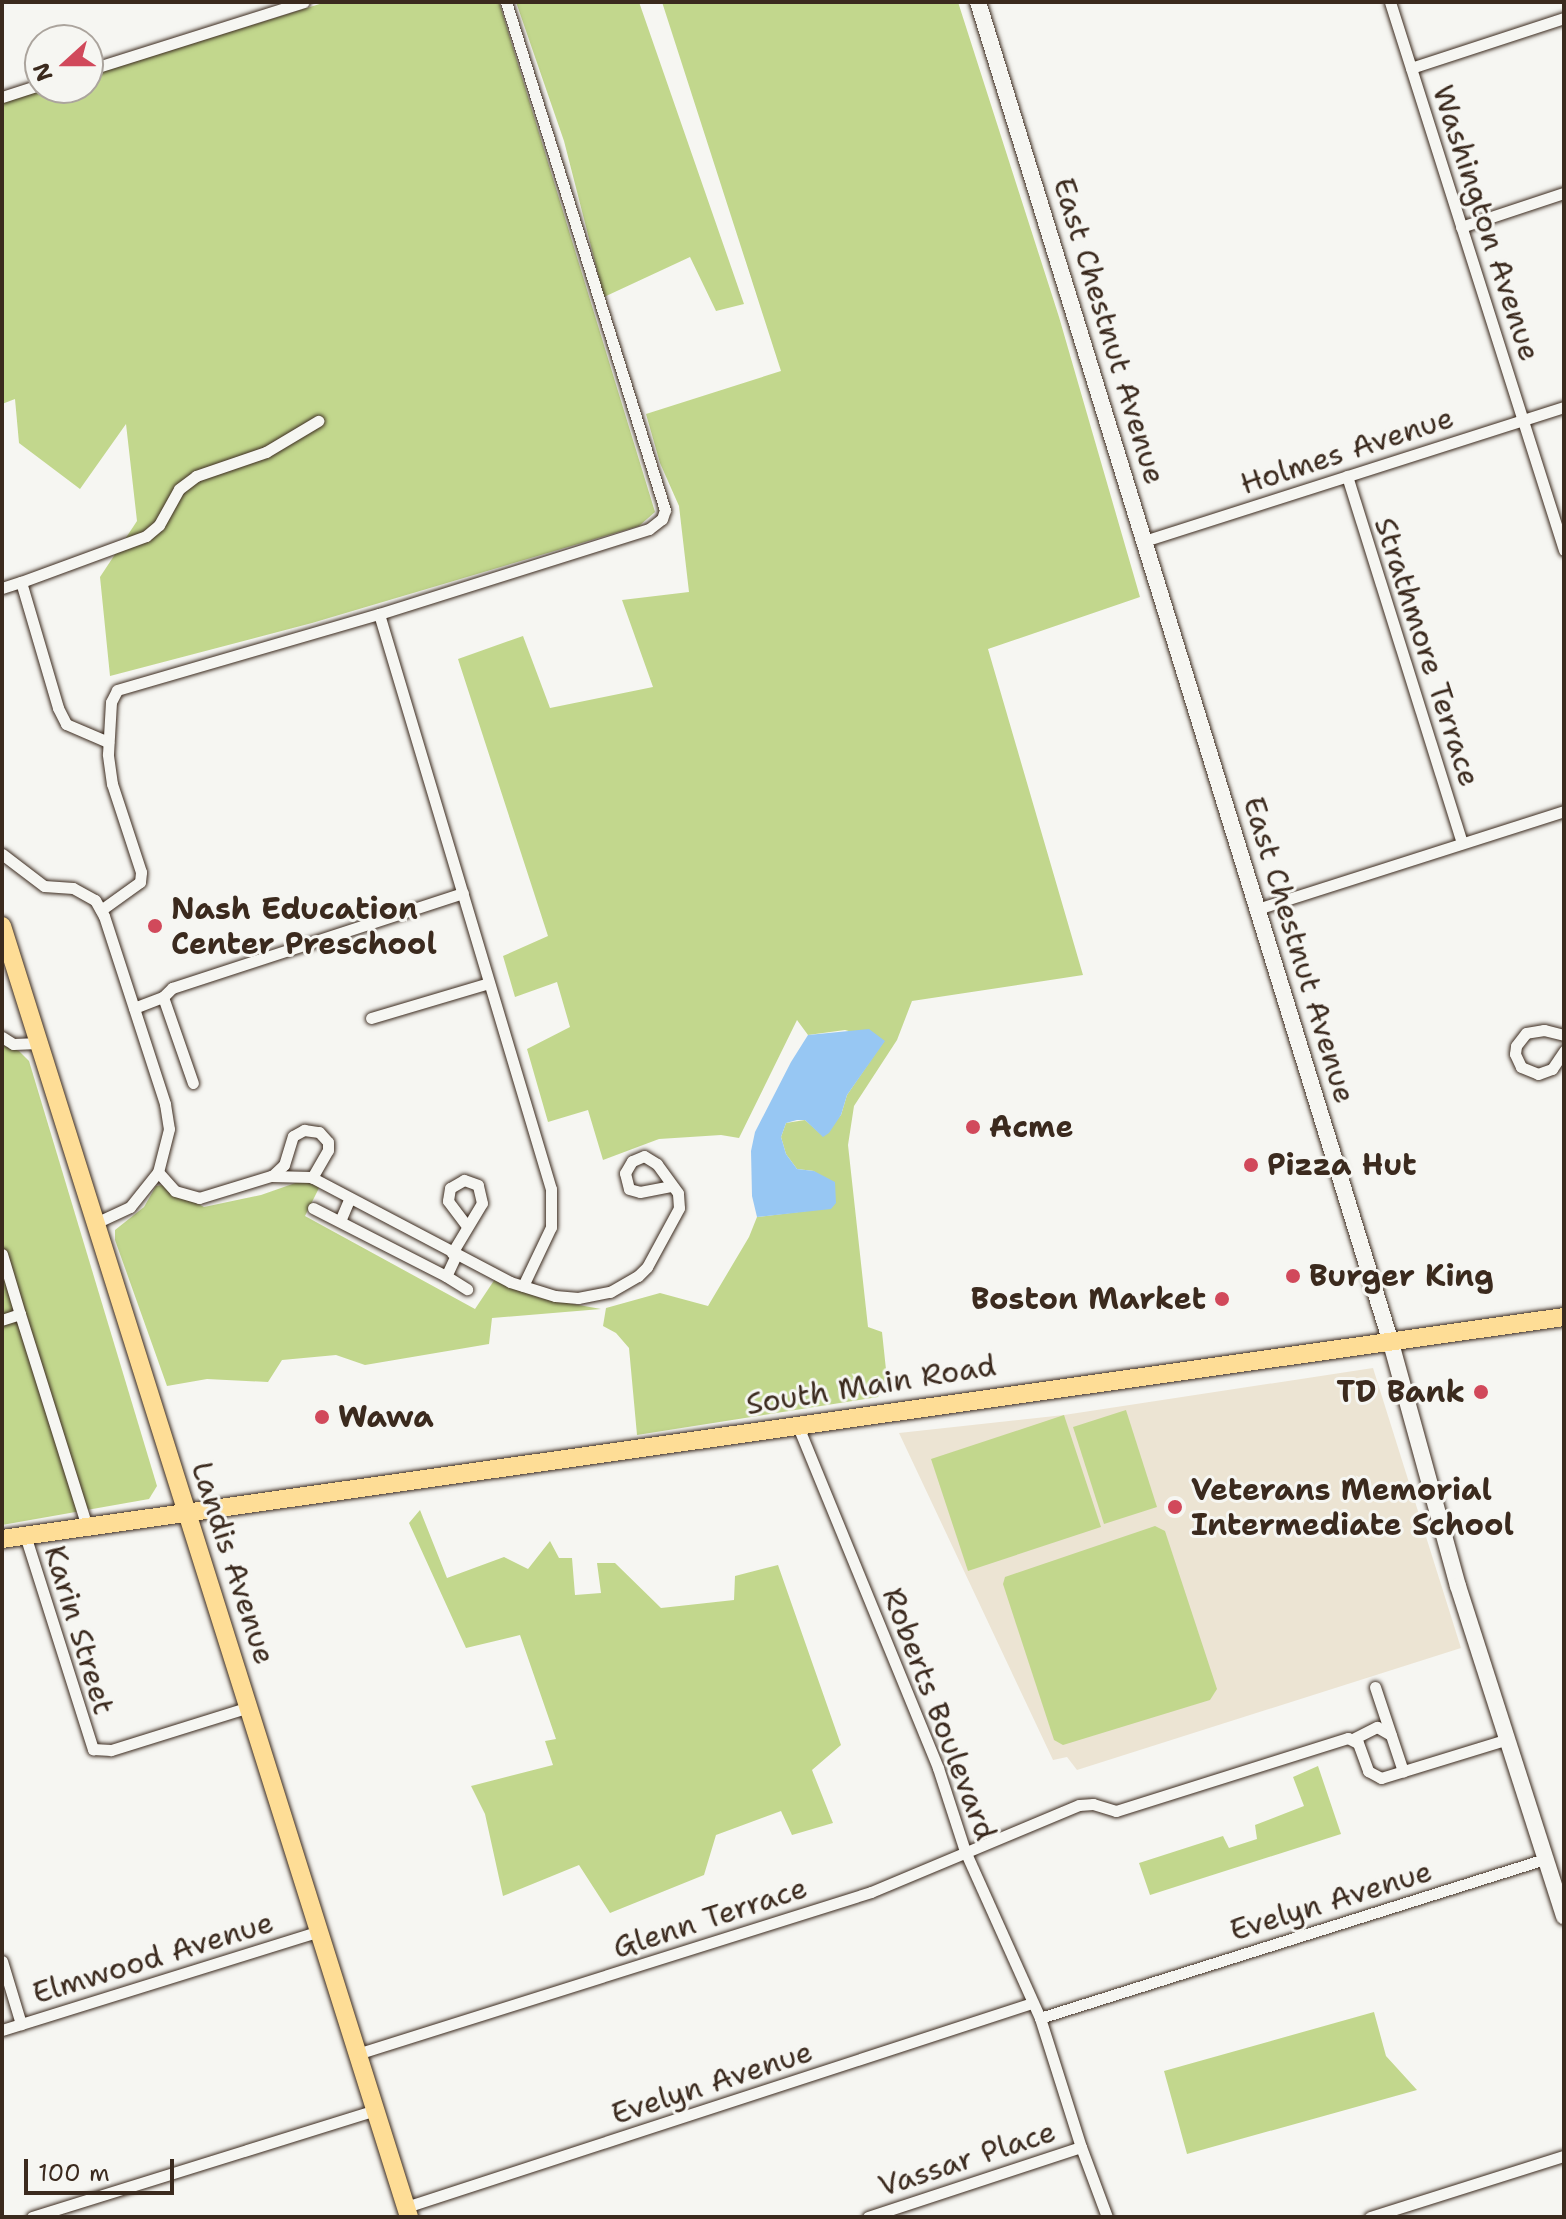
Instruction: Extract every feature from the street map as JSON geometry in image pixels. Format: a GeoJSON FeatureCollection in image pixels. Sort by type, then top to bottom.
{"type":"FeatureCollection","features":[{"type":"Feature","properties":{"kind":"main road","name":"Landis Avenue"},"geometry":{"type":"LineString","coordinates":[[2,926],[407,2212]]}},
{"type":"Feature","properties":{"kind":"main road","name":"South Main Road"},"geometry":{"type":"LineString","coordinates":[[2,1539],[1564,1317]]}},
{"type":"Feature","properties":{"kind":"street"},"geometry":{"type":"LineString","coordinates":[[104,65],[304,2]]}},
{"type":"Feature","properties":{"kind":"street"},"geometry":{"type":"LineString","coordinates":[[101,910],[140,882],[141,872],[112,784],[108,742],[111,702],[117,690],[379,614],[649,529],[662,519],[665,510],[506,2]]}},
{"type":"Feature","properties":{"kind":"street","name":"East Chestnut Avenue"},"geometry":{"type":"LineString","coordinates":[[978,2],[1391,1343],[1458,1586],[1564,1916]]}},
{"type":"Feature","properties":{"kind":"street","name":"Washington Avenue"},"geometry":{"type":"LineString","coordinates":[[1390,2],[1564,550]]}},
{"type":"Feature","properties":{"kind":"street"},"geometry":{"type":"LineString","coordinates":[[1411,68],[1564,18]]}},
{"type":"Feature","properties":{"kind":"street"},"geometry":{"type":"LineString","coordinates":[[2,97],[24,90]]}},
{"type":"Feature","properties":{"kind":"street"},"geometry":{"type":"LineString","coordinates":[[1461,227],[1564,193]]}},
{"type":"Feature","properties":{"kind":"street","name":"Holmes Avenue"},"geometry":{"type":"LineString","coordinates":[[1144,541],[1564,407]]}},
{"type":"Feature","properties":{"kind":"street"},"geometry":{"type":"LineString","coordinates":[[2,588],[105,554],[146,536],[159,525],[179,489],[196,476],[266,452],[318,421]]}},
{"type":"Feature","properties":{"kind":"street","name":"Strathmore Terrace"},"geometry":{"type":"LineString","coordinates":[[1347,476],[1462,842]]}},
{"type":"Feature","properties":{"kind":"street"},"geometry":{"type":"LineString","coordinates":[[21,582],[62,718],[66,724],[108,742]]}},
{"type":"Feature","properties":{"kind":"street"},"geometry":{"type":"LineString","coordinates":[[379,614],[553,1203],[551,1227],[523,1286]]}},
{"type":"Feature","properties":{"kind":"street"},"geometry":{"type":"LineString","coordinates":[[1257,909],[1564,811]]}},
{"type":"Feature","properties":{"kind":"street"},"geometry":{"type":"LineString","coordinates":[[2,854],[44,886],[82,891],[95,900],[101,910],[165,1104],[169,1129],[158,1172],[130,1207],[96,1223]]}},
{"type":"Feature","properties":{"kind":"street"},"geometry":{"type":"LineString","coordinates":[[134,1008],[163,997],[172,988],[463,893]]}},
{"type":"Feature","properties":{"kind":"street"},"geometry":{"type":"LineString","coordinates":[[371,1018],[489,983]]}},
{"type":"Feature","properties":{"kind":"street"},"geometry":{"type":"LineString","coordinates":[[163,997],[193,1083]]}},
{"type":"Feature","properties":{"kind":"street"},"geometry":{"type":"LineString","coordinates":[[1564,1035],[1544,1030],[1526,1033],[1519,1039],[1515,1054],[1521,1067],[1538,1074],[1552,1069],[1564,1051]]}},
{"type":"Feature","properties":{"kind":"street"},"geometry":{"type":"LineString","coordinates":[[2,1037],[13,1044],[39,1043]]}},
{"type":"Feature","properties":{"kind":"street"},"geometry":{"type":"LineString","coordinates":[[271,1176],[284,1165],[293,1136],[304,1130],[319,1132],[328,1142],[328,1150],[312,1178]]}},
{"type":"Feature","properties":{"kind":"street"},"geometry":{"type":"LineString","coordinates":[[158,1172],[175,1191],[199,1198],[271,1176],[312,1178],[454,1254],[523,1286],[555,1296],[595,1297],[638,1276],[647,1267],[679,1208],[678,1193],[670,1186]]}},
{"type":"Feature","properties":{"kind":"street"},"geometry":{"type":"LineString","coordinates":[[340,1221],[350,1198]]}},
{"type":"Feature","properties":{"kind":"street"},"geometry":{"type":"LineString","coordinates":[[313,1208],[467,1289]]}},
{"type":"Feature","properties":{"kind":"street"},"geometry":{"type":"LineString","coordinates":[[446,1276],[467,1226]]}},
{"type":"Feature","properties":{"kind":"street"},"geometry":{"type":"LineString","coordinates":[[2,1254],[87,1526]]}},
{"type":"Feature","properties":{"kind":"street"},"geometry":{"type":"LineString","coordinates":[[2,1320],[20,1314]]}},
{"type":"Feature","properties":{"kind":"street","name":"Roberts Boulevard"},"geometry":{"type":"LineString","coordinates":[[797,1424],[938,1768],[965,1851],[1040,2018],[1107,2217]]}},
{"type":"Feature","properties":{"kind":"street","name":"Karin Street"},"geometry":{"type":"LineString","coordinates":[[25,1535],[93,1749],[104,1751],[249,1707]]}},
{"type":"Feature","properties":{"kind":"street"},"geometry":{"type":"LineString","coordinates":[[1375,1687],[1403,1771]]}},
{"type":"Feature","properties":{"kind":"street"},"geometry":{"type":"LineString","coordinates":[[1392,1736],[1385,1729],[1377,1727],[1353,1739],[1372,1775],[1381,1778],[1508,1739]]}},
{"type":"Feature","properties":{"kind":"street","name":"Glenn Terrace"},"geometry":{"type":"LineString","coordinates":[[357,2054],[871,1892],[1070,1809],[1093,1804],[1116,1811],[1332,1742],[1353,1739]]}},
{"type":"Feature","properties":{"kind":"street","name":"Evelyn Avenue"},"geometry":{"type":"LineString","coordinates":[[1040,2018],[1545,1859]]}},
{"type":"Feature","properties":{"kind":"street","name":"Elmwood Avenue"},"geometry":{"type":"LineString","coordinates":[[2,2030],[319,1931]]}},
{"type":"Feature","properties":{"kind":"street"},"geometry":{"type":"LineString","coordinates":[[2,1961],[21,2024]]}},
{"type":"Feature","properties":{"kind":"street","name":"Evelyn Avenue"},"geometry":{"type":"LineString","coordinates":[[407,2212],[1032,2003]]}},
{"type":"Feature","properties":{"kind":"street"},"geometry":{"type":"LineString","coordinates":[[32,2217],[375,2110]]}},
{"type":"Feature","properties":{"kind":"street","name":"Vassar Place"},"geometry":{"type":"LineString","coordinates":[[868,2217],[1081,2147]]}},
{"type":"Feature","properties":{"kind":"street"},"geometry":{"type":"LineString","coordinates":[[1370,2217],[1564,2156]]}},
{"type":"Feature","properties":{"kind":"shaded area","name":"Veterans Memorial Intermediate School"},"geometry":{"type":"Polygon","coordinates":[[[1373,1368],[1461,1648],[1077,1770],[1067,1757],[1053,1760],[899,1433],[1064,1415],[1373,1368]]]}},
{"type":"Feature","properties":{"kind":"green space"},"geometry":{"type":"Polygon","coordinates":[[[326,2],[499,2],[655,512],[639,526],[312,623],[110,676],[100,577],[137,521],[126,424],[80,489],[19,443],[15,399],[2,404],[2,102],[24,95],[24,104],[104,104],[104,71],[326,2]]]}},
{"type":"Feature","properties":{"kind":"green space"},"geometry":{"type":"Polygon","coordinates":[[[516,2],[639,2],[744,304],[716,311],[690,257],[604,297],[564,141],[516,2]]]}},
{"type":"Feature","properties":{"kind":"green space"},"geometry":{"type":"Polygon","coordinates":[[[662,2],[958,2],[1059,317],[1140,597],[988,649],[1083,975],[912,1001],[897,1040],[854,1106],[848,1145],[868,1327],[882,1332],[887,1379],[878,1397],[637,1435],[629,1348],[616,1333],[603,1326],[606,1308],[660,1293],[708,1306],[749,1237],[757,1217],[831,1208],[814,1171],[797,1169],[786,1154],[781,1137],[786,1123],[805,1120],[823,1136],[841,1115],[847,1095],[884,1041],[845,1030],[808,1035],[797,1020],[739,1138],[721,1135],[659,1139],[603,1160],[588,1110],[548,1122],[527,1049],[570,1027],[557,982],[515,997],[503,956],[548,936],[458,659],[523,636],[550,708],[653,687],[622,600],[689,592],[679,506],[660,463],[646,414],[781,371],[662,2]]]}},
{"type":"Feature","properties":{"kind":"green space"},"geometry":{"type":"Polygon","coordinates":[[[2,1045],[19,1051],[29,1061],[157,1486],[149,1499],[2,1525],[2,1045]]]}},
{"type":"Feature","properties":{"kind":"green space"},"geometry":{"type":"Polygon","coordinates":[[[301,1181],[320,1186],[305,1216],[475,1309],[495,1279],[540,1298],[601,1309],[492,1318],[489,1344],[365,1365],[336,1355],[282,1360],[268,1382],[207,1379],[167,1386],[115,1240],[115,1230],[144,1207],[156,1186],[163,1185],[204,1207],[261,1195],[301,1181]]]}},
{"type":"Feature","properties":{"kind":"green space"},"geometry":{"type":"Polygon","coordinates":[[[1126,1410],[1157,1507],[1104,1524],[1073,1427],[1126,1410]]]}},
{"type":"Feature","properties":{"kind":"green space"},"geometry":{"type":"Polygon","coordinates":[[[1064,1415],[1101,1527],[968,1571],[931,1459],[1064,1415]]]}},
{"type":"Feature","properties":{"kind":"green space"},"geometry":{"type":"Polygon","coordinates":[[[420,1510],[447,1578],[504,1557],[528,1569],[550,1541],[559,1558],[572,1558],[575,1595],[601,1593],[597,1563],[615,1563],[661,1608],[734,1600],[735,1576],[778,1565],[841,1745],[812,1770],[833,1823],[792,1835],[781,1811],[716,1835],[704,1875],[610,1913],[579,1865],[503,1896],[485,1814],[471,1786],[553,1765],[545,1741],[556,1739],[520,1635],[466,1648],[409,1523],[420,1510]]]}},
{"type":"Feature","properties":{"kind":"green space"},"geometry":{"type":"Polygon","coordinates":[[[1155,1526],[1165,1531],[1217,1689],[1210,1700],[1063,1745],[1054,1740],[1003,1584],[1005,1577],[1155,1526]]]}},
{"type":"Feature","properties":{"kind":"green space"},"geometry":{"type":"Polygon","coordinates":[[[1318,1766],[1341,1834],[1150,1895],[1139,1863],[1223,1836],[1229,1848],[1257,1839],[1255,1825],[1304,1806],[1293,1777],[1318,1766]]]}},
{"type":"Feature","properties":{"kind":"green space"},"geometry":{"type":"Polygon","coordinates":[[[1374,2012],[1386,2056],[1417,2090],[1187,2154],[1164,2071],[1374,2012]]]}},
{"type":"Feature","properties":{"kind":"water"},"geometry":{"type":"Polygon","coordinates":[[[869,1029],[885,1041],[847,1095],[841,1115],[829,1133],[823,1137],[805,1120],[797,1120],[786,1123],[781,1137],[786,1154],[797,1169],[814,1171],[835,1182],[836,1203],[831,1209],[757,1217],[752,1196],[751,1151],[755,1132],[791,1062],[808,1035],[869,1029]]]}},
{"type":"Feature","properties":{"kind":"place","name":"Nash Education Center Preschool"},"geometry":{"type":"Point","coordinates":[155,926]}},
{"type":"Feature","properties":{"kind":"place","name":"Acme"},"geometry":{"type":"Point","coordinates":[973,1127]}},
{"type":"Feature","properties":{"kind":"place","name":"Pizza Hut"},"geometry":{"type":"Point","coordinates":[1251,1165]}},
{"type":"Feature","properties":{"kind":"place","name":"Burger King"},"geometry":{"type":"Point","coordinates":[1293,1276]}},
{"type":"Feature","properties":{"kind":"place","name":"Boston Market"},"geometry":{"type":"Point","coordinates":[1222,1299]}},
{"type":"Feature","properties":{"kind":"place","name":"TD Bank"},"geometry":{"type":"Point","coordinates":[1481,1392]}},
{"type":"Feature","properties":{"kind":"place","name":"Wawa"},"geometry":{"type":"Point","coordinates":[322,1417]}},
{"type":"Feature","properties":{"kind":"place","name":"Veterans Memorial Intermediate School"},"geometry":{"type":"Point","coordinates":[1175,1507]}}]}
